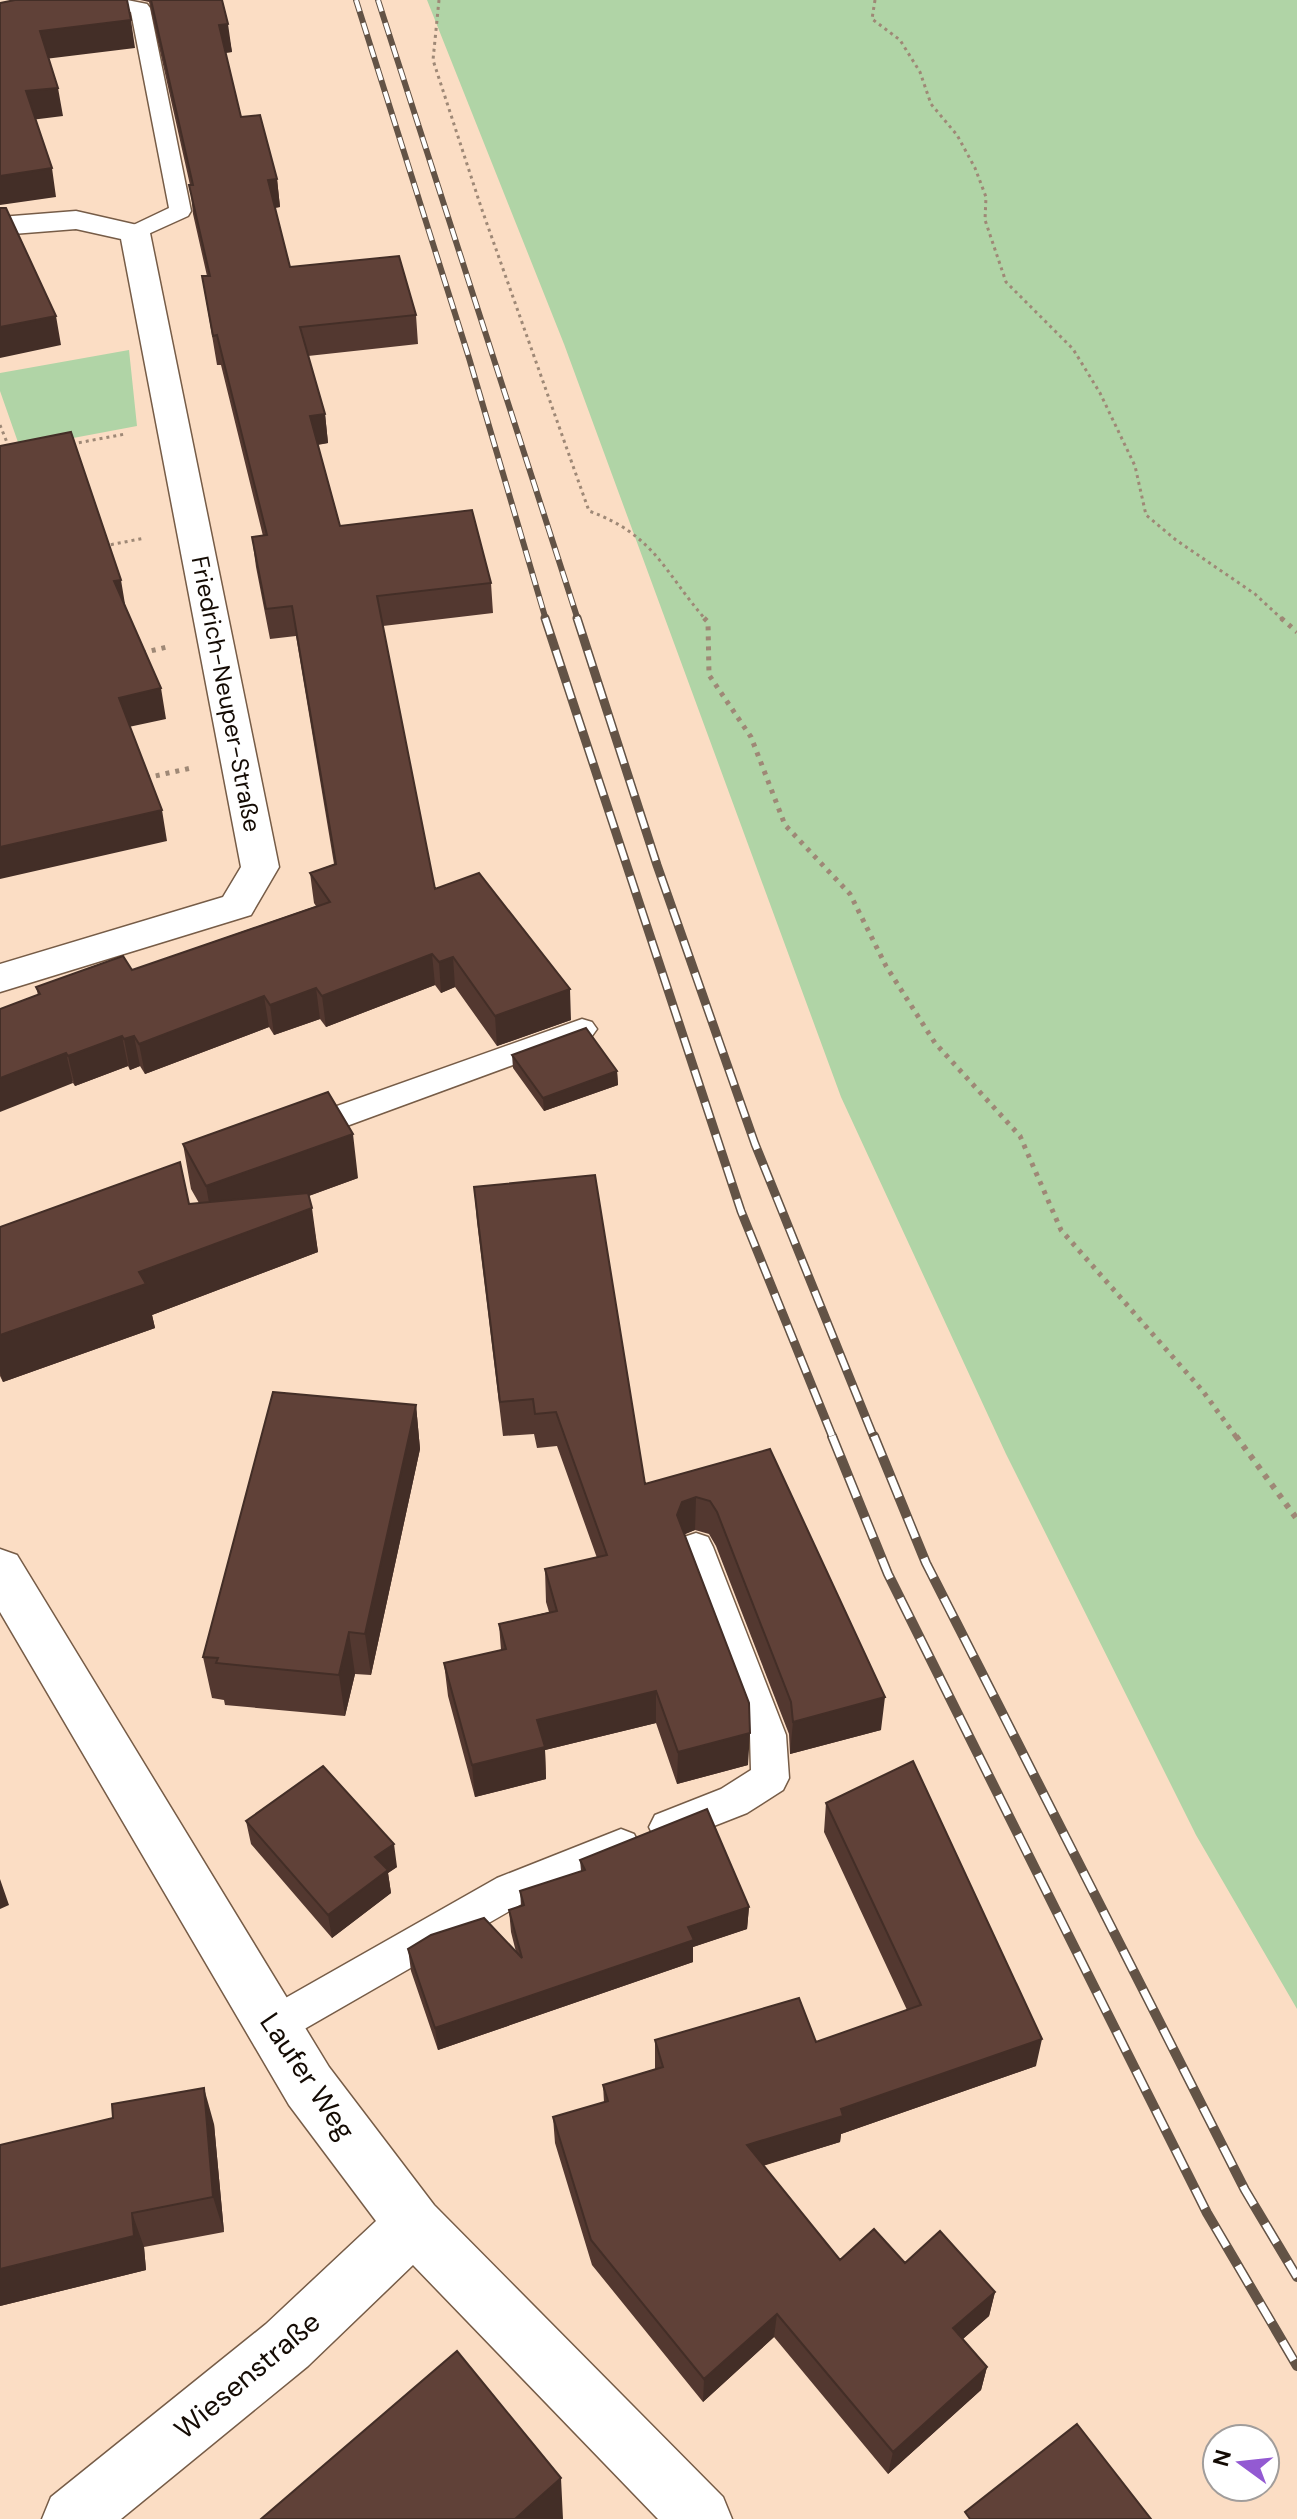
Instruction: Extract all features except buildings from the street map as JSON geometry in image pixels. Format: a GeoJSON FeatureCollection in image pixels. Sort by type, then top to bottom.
{"type":"FeatureCollection","features":[{"type":"Feature","properties":{"kind":"street"},"geometry":{"type":"LineString","coordinates":[[65,6],[94,0]]}},
{"type":"Feature","properties":{"kind":"street"},"geometry":{"type":"LineString","coordinates":[[0,226],[76,220],[135,233]]}},
{"type":"Feature","properties":{"kind":"street","name":"Friedrich-Neuper-Straße"},"geometry":{"type":"LineString","coordinates":[[0,978],[237,906],[260,867],[135,233]]}},
{"type":"Feature","properties":{"kind":"street","name":"Laufer Weg"},"geometry":{"type":"LineString","coordinates":[[0,1569],[309,2086],[414,2225],[701,2519]]}},
{"type":"Feature","properties":{"kind":"street","name":"Wiesenstraße"},"geometry":{"type":"LineString","coordinates":[[73,2519],[287,2345],[414,2225]]}},
{"type":"Feature","properties":{"kind":"lane"},"geometry":{"type":"LineString","coordinates":[[94,0],[140,8],[180,211],[135,233]]}},
{"type":"Feature","properties":{"kind":"lane"},"geometry":{"type":"LineString","coordinates":[[279,1138],[582,1029]]}},
{"type":"Feature","properties":{"kind":"lane"},"geometry":{"type":"LineString","coordinates":[[273,2026],[511,1890],[734,1801],[770,1778],[768,1735],[696,1547]]}},
{"type":"Feature","properties":{"kind":"path"},"geometry":{"type":"LineString","coordinates":[[439,0],[433,60],[481,207],[589,511],[613,519],[658,555],[688,601],[708,622],[709,675],[751,737],[785,825],[850,894],[886,966],[935,1043],[1020,1136],[1061,1230],[1202,1390],[1297,1519]]}},
{"type":"Feature","properties":{"kind":"path"},"geometry":{"type":"LineString","coordinates":[[875,0],[872,19],[900,40],[920,72],[931,104],[957,135],[975,168],[986,197],[985,220],[1006,282],[1073,349],[1100,393],[1135,466],[1146,515],[1176,540],[1255,594],[1297,632]]}},
{"type":"Feature","properties":{"kind":"path"},"geometry":{"type":"LineString","coordinates":[[70,444],[173,424]]}},
{"type":"Feature","properties":{"kind":"path"},"geometry":{"type":"LineString","coordinates":[[0,425],[12,456]]}},
{"type":"Feature","properties":{"kind":"path"},"geometry":{"type":"LineString","coordinates":[[104,546],[193,528]]}},
{"type":"Feature","properties":{"kind":"path"},"geometry":{"type":"LineString","coordinates":[[138,654],[215,636]]}},
{"type":"Feature","properties":{"kind":"path"},"geometry":{"type":"LineString","coordinates":[[134,781],[239,757]]}},
{"type":"Feature","properties":{"kind":"green space"},"geometry":{"type":"Polygon","coordinates":[[[427,0],[1297,0],[1297,2009],[1196,1835],[1006,1454],[841,1097],[564,344],[427,0]]]}},
{"type":"Feature","properties":{"kind":"green space"},"geometry":{"type":"Polygon","coordinates":[[[129,350],[137,426],[20,448],[0,391],[0,373],[129,350]]]}},
{"type":"Feature","properties":{"kind":"railway"},"geometry":{"type":"LineString","coordinates":[[356,0],[469,358],[546,620]]}},
{"type":"Feature","properties":{"kind":"railway"},"geometry":{"type":"LineString","coordinates":[[378,0],[578,620]]}},
{"type":"Feature","properties":{"kind":"railway"},"geometry":{"type":"LineString","coordinates":[[545,618],[741,1211],[833,1438]]}},
{"type":"Feature","properties":{"kind":"railway"},"geometry":{"type":"LineString","coordinates":[[577,618],[657,865],[755,1144],[874,1438]]}},
{"type":"Feature","properties":{"kind":"railway"},"geometry":{"type":"LineString","coordinates":[[832,1436],[888,1574],[1207,2213],[1297,2366]]}},
{"type":"Feature","properties":{"kind":"railway"},"geometry":{"type":"LineString","coordinates":[[874,1436],[926,1563],[1245,2190],[1297,2277]]}}]}
